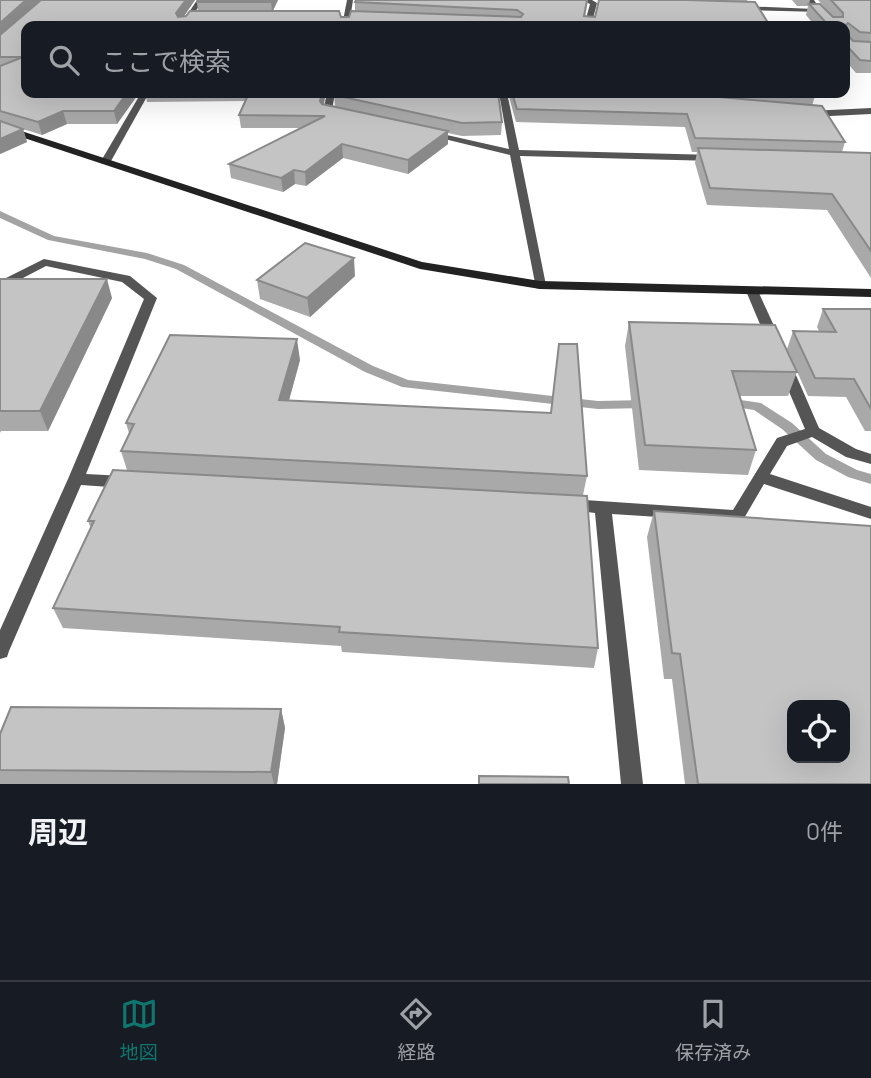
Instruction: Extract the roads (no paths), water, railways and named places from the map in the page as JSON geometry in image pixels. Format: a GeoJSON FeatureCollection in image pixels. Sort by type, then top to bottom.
{"type":"FeatureCollection","features":[{"type":"Feature","properties":{"kind":"street"},"geometry":{"type":"LineString","coordinates":[[186,21],[200,0]]}},
{"type":"Feature","properties":{"kind":"street"},"geometry":{"type":"LineString","coordinates":[[346,21],[350,0]]}},
{"type":"Feature","properties":{"kind":"street"},"geometry":{"type":"LineString","coordinates":[[585,0],[604,2]]}},
{"type":"Feature","properties":{"kind":"street"},"geometry":{"type":"LineString","coordinates":[[810,0],[827,19]]}},
{"type":"Feature","properties":{"kind":"street"},"geometry":{"type":"LineString","coordinates":[[589,21],[594,3]]}},
{"type":"Feature","properties":{"kind":"street"},"geometry":{"type":"LineString","coordinates":[[737,8],[820,11]]}},
{"type":"Feature","properties":{"kind":"street"},"geometry":{"type":"LineString","coordinates":[[189,17],[202,17]]}},
{"type":"Feature","properties":{"kind":"street"},"geometry":{"type":"LineString","coordinates":[[333,17],[360,18]]}},
{"type":"Feature","properties":{"kind":"street"},"geometry":{"type":"LineString","coordinates":[[106,161],[142,98]]}},
{"type":"Feature","properties":{"kind":"street"},"geometry":{"type":"LineString","coordinates":[[330,98],[327,112],[354,118]]}},
{"type":"Feature","properties":{"kind":"street"},"geometry":{"type":"LineString","coordinates":[[504,98],[540,285]]}},
{"type":"Feature","properties":{"kind":"street"},"geometry":{"type":"LineString","coordinates":[[799,112],[811,114],[871,111]]}},
{"type":"Feature","properties":{"kind":"street"},"geometry":{"type":"LineString","coordinates":[[0,127],[420,265],[540,285],[871,293]]}},
{"type":"Feature","properties":{"kind":"street"},"geometry":{"type":"LineString","coordinates":[[421,132],[515,153],[720,158]]}},
{"type":"Feature","properties":{"kind":"street"},"geometry":{"type":"LineString","coordinates":[[0,286],[44,262],[126,279],[151,298],[76,480],[0,651]]}},
{"type":"Feature","properties":{"kind":"street"},"geometry":{"type":"LineString","coordinates":[[752,291],[813,432],[851,453],[871,459]]}},
{"type":"Feature","properties":{"kind":"street"},"geometry":{"type":"LineString","coordinates":[[547,504],[737,516],[782,442],[813,432]]}},
{"type":"Feature","properties":{"kind":"street"},"geometry":{"type":"LineString","coordinates":[[761,477],[871,513]]}},
{"type":"Feature","properties":{"kind":"street"},"geometry":{"type":"LineString","coordinates":[[76,480],[145,483]]}},
{"type":"Feature","properties":{"kind":"street"},"geometry":{"type":"LineString","coordinates":[[603,507],[632,784]]}},
{"type":"Feature","properties":{"kind":"waterway"},"geometry":{"type":"LineString","coordinates":[[0,214],[51,238],[147,256],[180,267],[369,369],[406,384],[598,405],[646,404]]}},
{"type":"Feature","properties":{"kind":"waterway"},"geometry":{"type":"LineString","coordinates":[[727,402],[757,406],[787,426],[821,457],[853,474],[871,479]]}}]}
